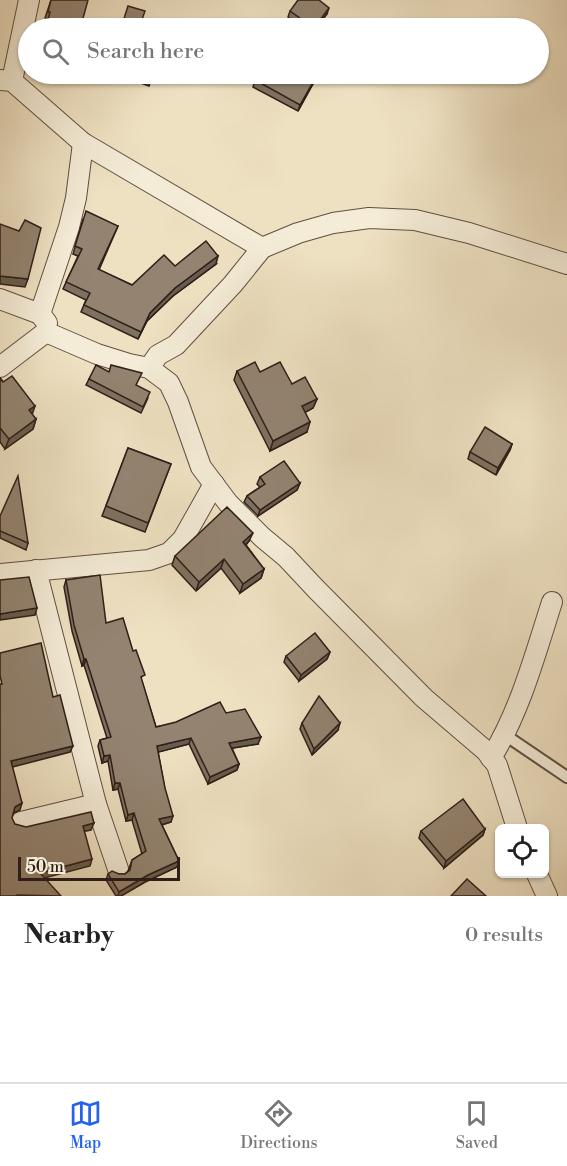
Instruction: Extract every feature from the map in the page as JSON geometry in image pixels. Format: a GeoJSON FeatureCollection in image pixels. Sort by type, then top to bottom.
{"type":"FeatureCollection","features":[{"type":"Feature","properties":{"kind":"street"},"geometry":{"type":"LineString","coordinates":[[24,18],[29,0]]}},
{"type":"Feature","properties":{"kind":"street"},"geometry":{"type":"LineString","coordinates":[[18,38],[6,80],[83,143],[262,248]]}},
{"type":"Feature","properties":{"kind":"street"},"geometry":{"type":"LineString","coordinates":[[0,367],[43,323],[76,198],[83,143]]}},
{"type":"Feature","properties":{"kind":"street"},"geometry":{"type":"LineString","coordinates":[[149,368],[158,355],[177,345],[233,284],[262,248],[298,233],[333,223],[369,218],[415,220],[469,233],[567,264]]}},
{"type":"Feature","properties":{"kind":"street"},"geometry":{"type":"LineString","coordinates":[[0,299],[97,354],[149,368],[169,383],[201,467],[214,484],[236,511],[286,557],[424,698],[491,758],[497,765],[516,824]]}},
{"type":"Feature","properties":{"kind":"street"},"geometry":{"type":"LineString","coordinates":[[0,574],[149,560],[170,553],[183,539],[214,484]]}},
{"type":"Feature","properties":{"kind":"street"},"geometry":{"type":"LineString","coordinates":[[36,570],[96,804],[118,869]]}},
{"type":"Feature","properties":{"kind":"street"},"geometry":{"type":"LineString","coordinates":[[491,758],[506,735],[552,602]]}},
{"type":"Feature","properties":{"kind":"street"},"geometry":{"type":"LineString","coordinates":[[21,822],[96,804]]}},
{"type":"Feature","properties":{"kind":"street"},"geometry":{"type":"LineString","coordinates":[[539,878],[547,896]]}},
{"type":"Feature","properties":{"kind":"lane"},"geometry":{"type":"LineString","coordinates":[[506,735],[567,777]]}},
{"type":"Feature","properties":{"kind":"building"},"geometry":{"type":"Polygon","coordinates":[[[51,0],[88,0],[83,18],[48,18],[50,12],[48,12],[51,0]]]}},
{"type":"Feature","properties":{"kind":"building"},"geometry":{"type":"Polygon","coordinates":[[[298,0],[319,0],[329,8],[322,18],[300,18],[290,11],[298,0]]]}},
{"type":"Feature","properties":{"kind":"building"},"geometry":{"type":"Polygon","coordinates":[[[128,6],[145,11],[143,18],[124,18],[128,6]]]}},
{"type":"Feature","properties":{"kind":"building"},"geometry":{"type":"Polygon","coordinates":[[[262,84],[312,84],[300,105],[262,84]]]}},
{"type":"Feature","properties":{"kind":"building"},"geometry":{"type":"Polygon","coordinates":[[[86,211],[118,226],[98,269],[132,285],[164,255],[175,266],[206,241],[218,256],[175,288],[150,313],[141,332],[84,305],[90,293],[66,282],[82,249],[75,246],[86,211]]]}},
{"type":"Feature","properties":{"kind":"building"},"geometry":{"type":"Polygon","coordinates":[[[25,220],[41,228],[28,279],[0,276],[0,224],[19,231],[25,220]]]}},
{"type":"Feature","properties":{"kind":"building"},"geometry":{"type":"Polygon","coordinates":[[[255,362],[260,372],[280,362],[292,384],[305,377],[317,399],[302,406],[310,422],[273,441],[237,371],[255,362]]]}},
{"type":"Feature","properties":{"kind":"building"},"geometry":{"type":"Polygon","coordinates":[[[96,365],[109,372],[111,365],[142,373],[136,385],[150,392],[143,407],[89,379],[96,365]]]}},
{"type":"Feature","properties":{"kind":"building"},"geometry":{"type":"Polygon","coordinates":[[[12,376],[35,406],[29,410],[36,419],[9,439],[0,428],[0,378],[3,382],[12,376]]]}},
{"type":"Feature","properties":{"kind":"building"},"geometry":{"type":"Polygon","coordinates":[[[485,427],[512,444],[498,468],[470,452],[485,427]]]}},
{"type":"Feature","properties":{"kind":"building"},"geometry":{"type":"Polygon","coordinates":[[[128,448],[171,464],[148,523],[106,506],[128,448]]]}},
{"type":"Feature","properties":{"kind":"building"},"geometry":{"type":"Polygon","coordinates":[[[284,461],[300,483],[260,510],[247,496],[265,484],[260,477],[284,461]]]}},
{"type":"Feature","properties":{"kind":"building"},"geometry":{"type":"Polygon","coordinates":[[[18,476],[28,543],[0,531],[0,516],[18,476]]]}},
{"type":"Feature","properties":{"kind":"building"},"geometry":{"type":"Polygon","coordinates":[[[227,507],[253,533],[243,542],[264,569],[243,584],[224,559],[199,582],[175,556],[227,507]]]}},
{"type":"Feature","properties":{"kind":"building"},"geometry":{"type":"Polygon","coordinates":[[[100,575],[106,623],[123,618],[133,651],[136,650],[145,675],[141,677],[156,727],[176,722],[220,702],[226,713],[245,709],[261,737],[229,743],[239,764],[210,777],[191,738],[157,746],[173,816],[159,819],[179,861],[119,892],[108,874],[112,871],[125,874],[130,870],[132,860],[146,851],[134,813],[128,815],[120,783],[115,783],[110,755],[104,756],[100,740],[111,737],[74,625],[66,580],[100,575]]]}},
{"type":"Feature","properties":{"kind":"building"},"geometry":{"type":"Polygon","coordinates":[[[29,577],[37,608],[0,614],[0,580],[29,577]]]}},
{"type":"Feature","properties":{"kind":"building"},"geometry":{"type":"Polygon","coordinates":[[[315,633],[330,652],[301,675],[286,656],[315,633]]]}},
{"type":"Feature","properties":{"kind":"building"},"geometry":{"type":"Polygon","coordinates":[[[41,643],[53,697],[60,695],[73,746],[11,761],[22,803],[15,807],[12,818],[15,824],[26,827],[91,812],[94,823],[83,826],[92,859],[40,873],[61,896],[0,896],[0,684],[2,684],[0,653],[41,643]]]}},
{"type":"Feature","properties":{"kind":"building"},"geometry":{"type":"Polygon","coordinates":[[[319,696],[340,723],[314,749],[302,723],[319,696]]]}},
{"type":"Feature","properties":{"kind":"building"},"geometry":{"type":"Polygon","coordinates":[[[463,799],[485,829],[446,861],[421,831],[463,799]]]}},
{"type":"Feature","properties":{"kind":"building"},"geometry":{"type":"Polygon","coordinates":[[[467,879],[486,896],[451,896],[467,879]]]}}]}
